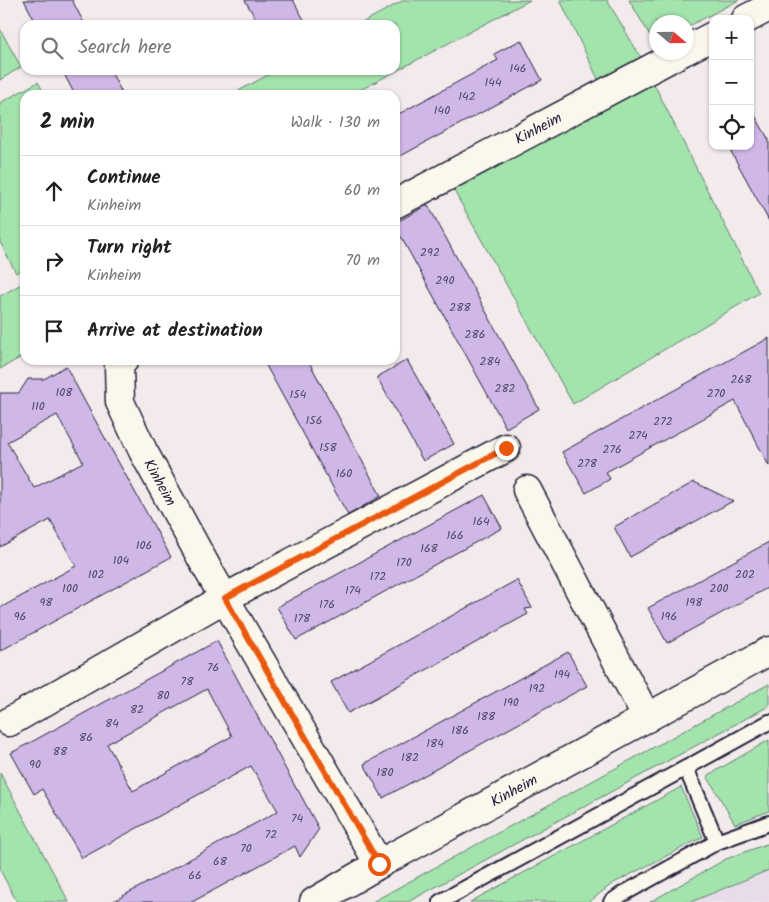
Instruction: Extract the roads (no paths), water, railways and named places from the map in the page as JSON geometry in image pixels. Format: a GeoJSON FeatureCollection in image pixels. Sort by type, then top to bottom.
{"type":"FeatureCollection","features":[{"type":"Feature","properties":{"kind":"street"},"geometry":{"type":"LineString","coordinates":[[754,15],[769,7]]}},
{"type":"Feature","properties":{"kind":"street"},"geometry":{"type":"LineString","coordinates":[[694,46],[709,38]]}},
{"type":"Feature","properties":{"kind":"street","name":"Kinheim"},"geometry":{"type":"LineString","coordinates":[[400,201],[667,60]]}},
{"type":"Feature","properties":{"kind":"street","name":"Kinheim"},"geometry":{"type":"LineString","coordinates":[[119,365],[120,402],[148,459],[207,568],[379,864]]}},
{"type":"Feature","properties":{"kind":"street"},"geometry":{"type":"LineString","coordinates":[[9,722],[225,598],[506,448]]}},
{"type":"Feature","properties":{"kind":"street"},"geometry":{"type":"LineString","coordinates":[[527,490],[647,718]]}},
{"type":"Feature","properties":{"kind":"street","name":"Kinheim"},"geometry":{"type":"LineString","coordinates":[[314,902],[379,864],[769,652]]}},
{"type":"Feature","properties":{"kind":"lane"},"geometry":{"type":"LineString","coordinates":[[440,902],[769,722]]}},
{"type":"Feature","properties":{"kind":"lane"},"geometry":{"type":"LineString","coordinates":[[686,768],[717,842]]}},
{"type":"Feature","properties":{"kind":"lane"},"geometry":{"type":"LineString","coordinates":[[611,902],[621,894],[717,842],[769,823]]}}]}
